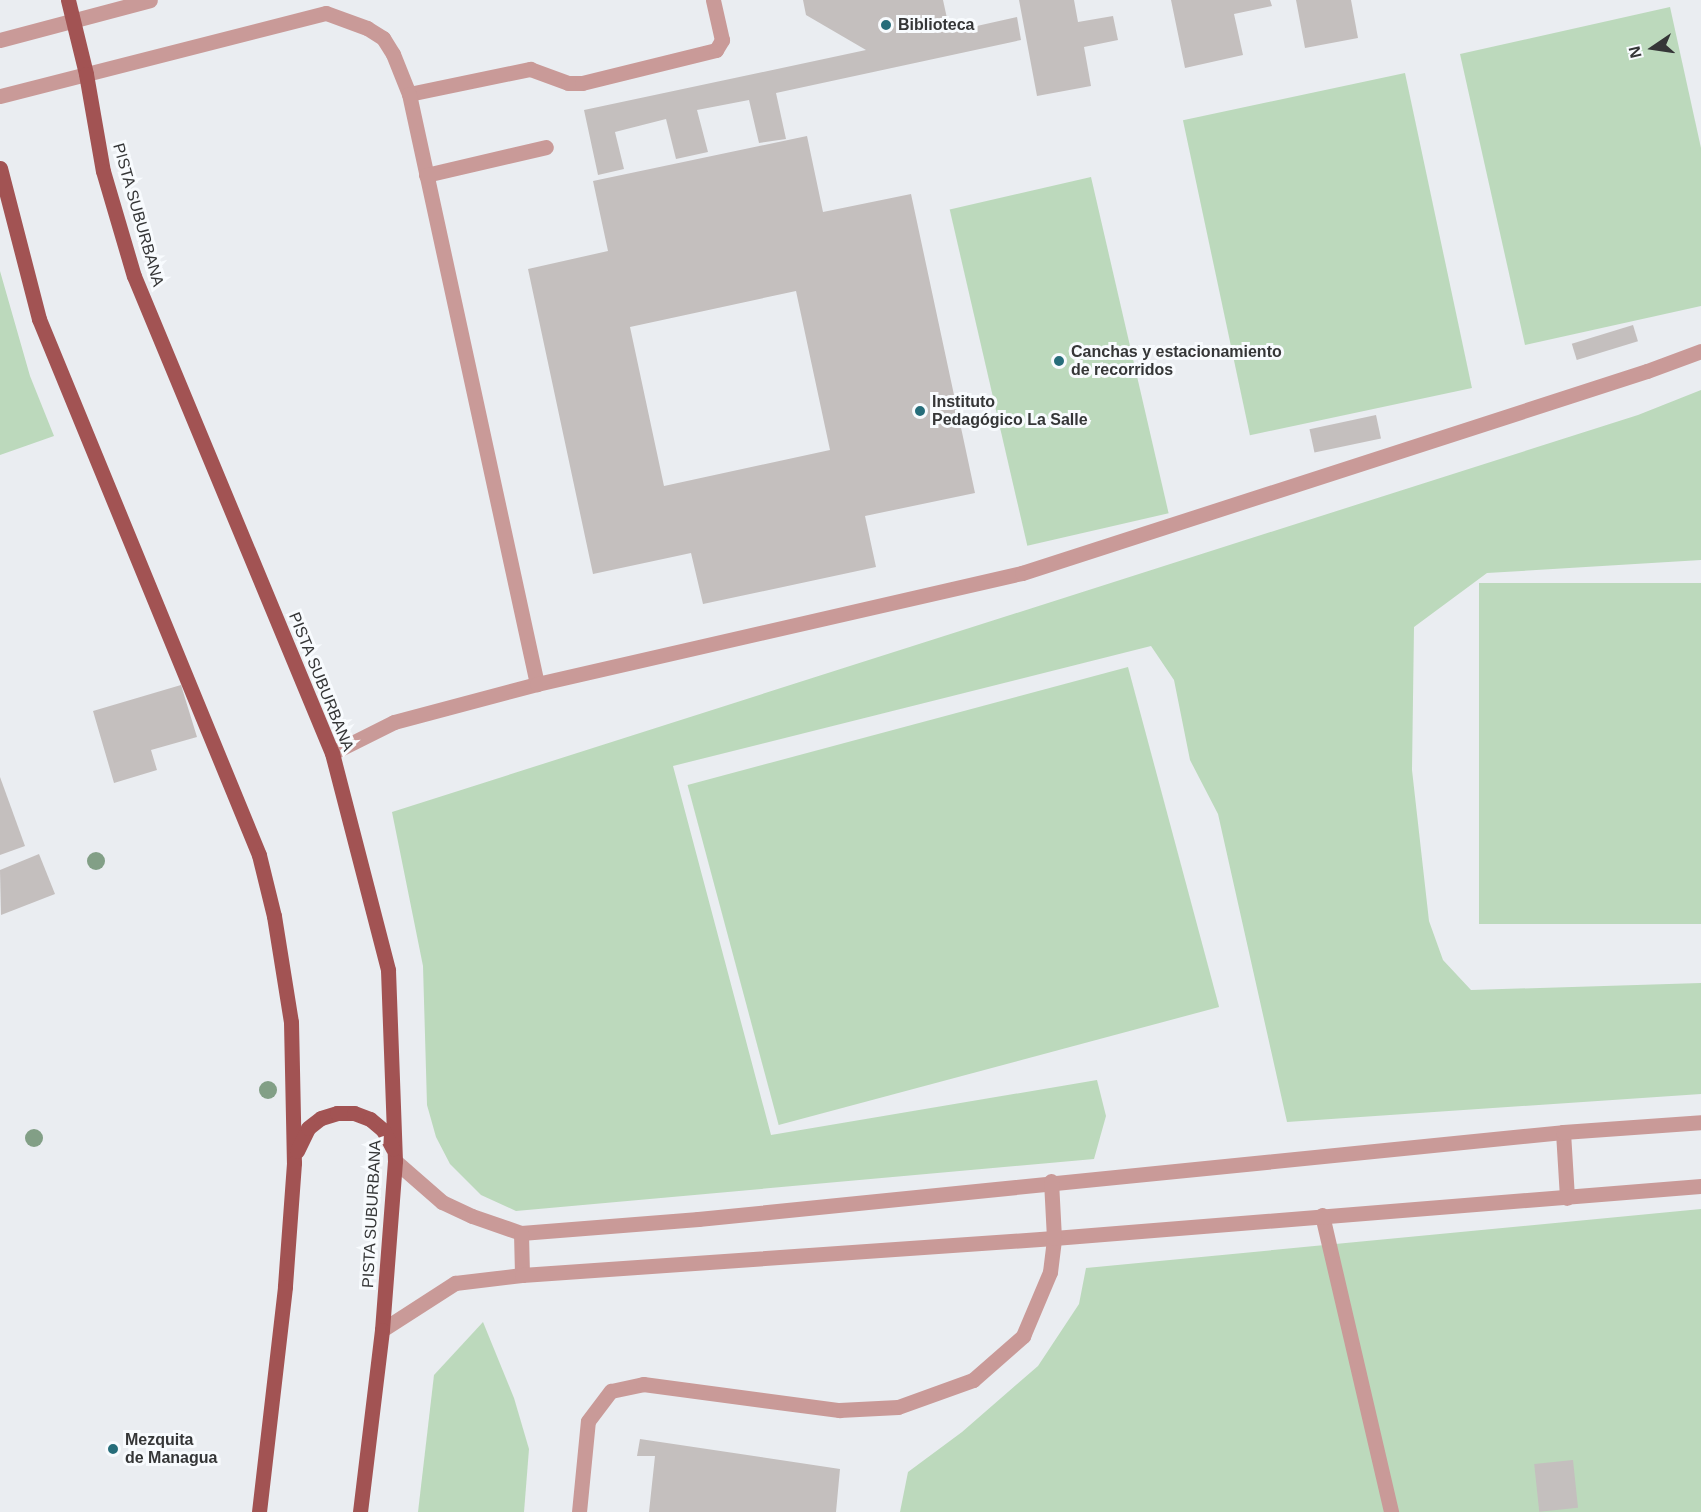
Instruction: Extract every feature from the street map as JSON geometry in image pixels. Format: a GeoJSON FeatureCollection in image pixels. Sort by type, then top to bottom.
{"type":"FeatureCollection","features":[{"type":"Feature","properties":{"kind":"main road","name":"PISTA SUBURBANA"},"geometry":{"type":"LineString","coordinates":[[68,0],[86,74],[103,171],[134,276],[332,753],[388,970],[395,1161],[382,1330],[360,1512]]}},
{"type":"Feature","properties":{"kind":"main road"},"geometry":{"type":"LineString","coordinates":[[0,168],[39,319],[259,855],[274,916],[291,1022],[294,1163],[285,1287],[260,1512]]}},
{"type":"Feature","properties":{"kind":"main road"},"geometry":{"type":"LineString","coordinates":[[294,1163],[298,1143],[308,1128],[321,1118],[337,1113],[354,1113],[370,1119],[383,1130],[392,1144],[395,1161]]}},
{"type":"Feature","properties":{"kind":"lane"},"geometry":{"type":"LineString","coordinates":[[0,40],[150,0]]}},
{"type":"Feature","properties":{"kind":"lane"},"geometry":{"type":"LineString","coordinates":[[409,93],[530,69],[568,83],[582,83],[716,50],[722,40],[713,0]]}},
{"type":"Feature","properties":{"kind":"lane"},"geometry":{"type":"LineString","coordinates":[[0,96],[325,7],[383,38],[409,93],[537,684]]}},
{"type":"Feature","properties":{"kind":"lane"},"geometry":{"type":"LineString","coordinates":[[426,175],[546,147]]}},
{"type":"Feature","properties":{"kind":"lane"},"geometry":{"type":"LineString","coordinates":[[332,753],[394,722],[537,684],[1022,573],[1701,351]]}},
{"type":"Feature","properties":{"kind":"lane"},"geometry":{"type":"LineString","coordinates":[[395,1161],[442,1202],[472,1216],[521,1233],[698,1219],[1051,1181],[1563,1132],[1701,1122]]}},
{"type":"Feature","properties":{"kind":"lane"},"geometry":{"type":"LineString","coordinates":[[1563,1132],[1567,1198]]}},
{"type":"Feature","properties":{"kind":"lane"},"geometry":{"type":"LineString","coordinates":[[579,1512],[588,1421],[611,1391],[643,1384],[839,1410],[898,1407],[973,1380],[1023,1336],[1050,1272],[1054,1238],[1051,1181]]}},
{"type":"Feature","properties":{"kind":"lane"},"geometry":{"type":"LineString","coordinates":[[382,1330],[455,1283],[522,1275],[1054,1238],[1701,1186]]}},
{"type":"Feature","properties":{"kind":"lane"},"geometry":{"type":"LineString","coordinates":[[1322,1215],[1391,1512]]}},
{"type":"Feature","properties":{"kind":"lane"},"geometry":{"type":"LineString","coordinates":[[521,1233],[522,1275]]}},
{"type":"Feature","properties":{"kind":"green space"},"geometry":{"type":"Polygon","coordinates":[[[1670,7],[1701,148],[1701,306],[1525,345],[1460,54],[1670,7]]]}},
{"type":"Feature","properties":{"kind":"green space"},"geometry":{"type":"Polygon","coordinates":[[[1405,73],[1472,388],[1250,435],[1183,120],[1405,73]]]}},
{"type":"Feature","properties":{"kind":"green space","name":"Canchas y estacionamiento de recorridos"},"geometry":{"type":"Polygon","coordinates":[[[1091,177],[1169,513],[1027,546],[950,210],[1091,177]]]}},
{"type":"Feature","properties":{"kind":"green space"},"geometry":{"type":"Polygon","coordinates":[[[0,271],[30,376],[54,436],[0,455],[0,271]]]}},
{"type":"Feature","properties":{"kind":"green space"},"geometry":{"type":"Polygon","coordinates":[[[1701,390],[1701,560],[1487,573],[1414,627],[1412,770],[1429,921],[1443,960],[1471,990],[1701,983],[1701,1094],[1287,1122],[1218,814],[1190,760],[1174,680],[1151,646],[673,766],[771,1135],[1097,1080],[1106,1116],[1094,1159],[516,1211],[481,1195],[450,1164],[436,1137],[427,1105],[423,966],[392,812],[1638,415],[1701,390]]]}},
{"type":"Feature","properties":{"kind":"green space"},"geometry":{"type":"Polygon","coordinates":[[[1479,583],[1701,583],[1701,924],[1479,924],[1479,583]]]}},
{"type":"Feature","properties":{"kind":"green space"},"geometry":{"type":"Polygon","coordinates":[[[1128,667],[1219,1007],[779,1125],[688,785],[1128,667]]]}},
{"type":"Feature","properties":{"kind":"green space"},"geometry":{"type":"Polygon","coordinates":[[[1701,1209],[1701,1512],[900,1512],[908,1472],[962,1432],[1038,1366],[1079,1304],[1086,1268],[1701,1209]]]}},
{"type":"Feature","properties":{"kind":"green space"},"geometry":{"type":"Polygon","coordinates":[[[483,1322],[514,1398],[529,1449],[524,1512],[418,1512],[434,1375],[483,1322]]]}},
{"type":"Feature","properties":{"kind":"building"},"geometry":{"type":"Polygon","coordinates":[[[803,0],[943,0],[950,32],[1017,17],[1021,40],[776,93],[786,139],[759,143],[749,100],[697,110],[708,152],[676,159],[666,119],[615,132],[624,169],[598,175],[584,110],[866,50],[806,15],[803,0]]]}},
{"type":"Feature","properties":{"kind":"building"},"geometry":{"type":"Polygon","coordinates":[[[1019,0],[1074,0],[1078,22],[1113,16],[1118,40],[1084,47],[1091,86],[1037,96],[1019,0]]]}},
{"type":"Feature","properties":{"kind":"building"},"geometry":{"type":"Polygon","coordinates":[[[1171,0],[1270,0],[1272,6],[1234,14],[1243,55],[1185,68],[1171,0]]]}},
{"type":"Feature","properties":{"kind":"building"},"geometry":{"type":"Polygon","coordinates":[[[1296,0],[1351,0],[1358,38],[1305,48],[1296,0]]]}},
{"type":"Feature","properties":{"kind":"building"},"geometry":{"type":"Polygon","coordinates":[[[807,136],[823,212],[911,194],[975,493],[865,516],[876,567],[703,604],[691,553],[593,574],[528,269],[608,251],[593,181],[807,136]],[[796,291],[630,327],[664,486],[830,450],[796,291]]]}},
{"type":"Feature","properties":{"kind":"building"},"geometry":{"type":"Polygon","coordinates":[[[1633,325],[1638,341],[1577,360],[1572,344],[1633,325]]]}},
{"type":"Feature","properties":{"kind":"building"},"geometry":{"type":"Polygon","coordinates":[[[1376,415],[1381,438],[1314,453],[1309,429],[1376,415]]]}},
{"type":"Feature","properties":{"kind":"building"},"geometry":{"type":"Polygon","coordinates":[[[181,685],[197,737],[151,750],[157,770],[114,783],[93,711],[181,685]]]}},
{"type":"Feature","properties":{"kind":"building"},"geometry":{"type":"Polygon","coordinates":[[[0,777],[25,846],[0,855],[0,777]]]}},
{"type":"Feature","properties":{"kind":"building"},"geometry":{"type":"Polygon","coordinates":[[[39,854],[55,894],[1,915],[0,870],[39,854]]]}},
{"type":"Feature","properties":{"kind":"building"},"geometry":{"type":"Polygon","coordinates":[[[640,1439],[840,1469],[836,1512],[649,1512],[655,1456],[637,1456],[640,1439]]]}},
{"type":"Feature","properties":{"kind":"building"},"geometry":{"type":"Polygon","coordinates":[[[1573,1460],[1578,1508],[1539,1512],[1534,1464],[1573,1460]]]}},
{"type":"Feature","properties":{"kind":"place","name":"Biblioteca"},"geometry":{"type":"Point","coordinates":[886,25]}},
{"type":"Feature","properties":{"kind":"place","name":"Canchas y estacionamiento de recorridos"},"geometry":{"type":"Point","coordinates":[1059,361]}},
{"type":"Feature","properties":{"kind":"place","name":"Instituto Pedagógico La Salle"},"geometry":{"type":"Point","coordinates":[920,411]}},
{"type":"Feature","properties":{"kind":"place","name":"Mezquita de Managua"},"geometry":{"type":"Point","coordinates":[113,1449]}}]}
